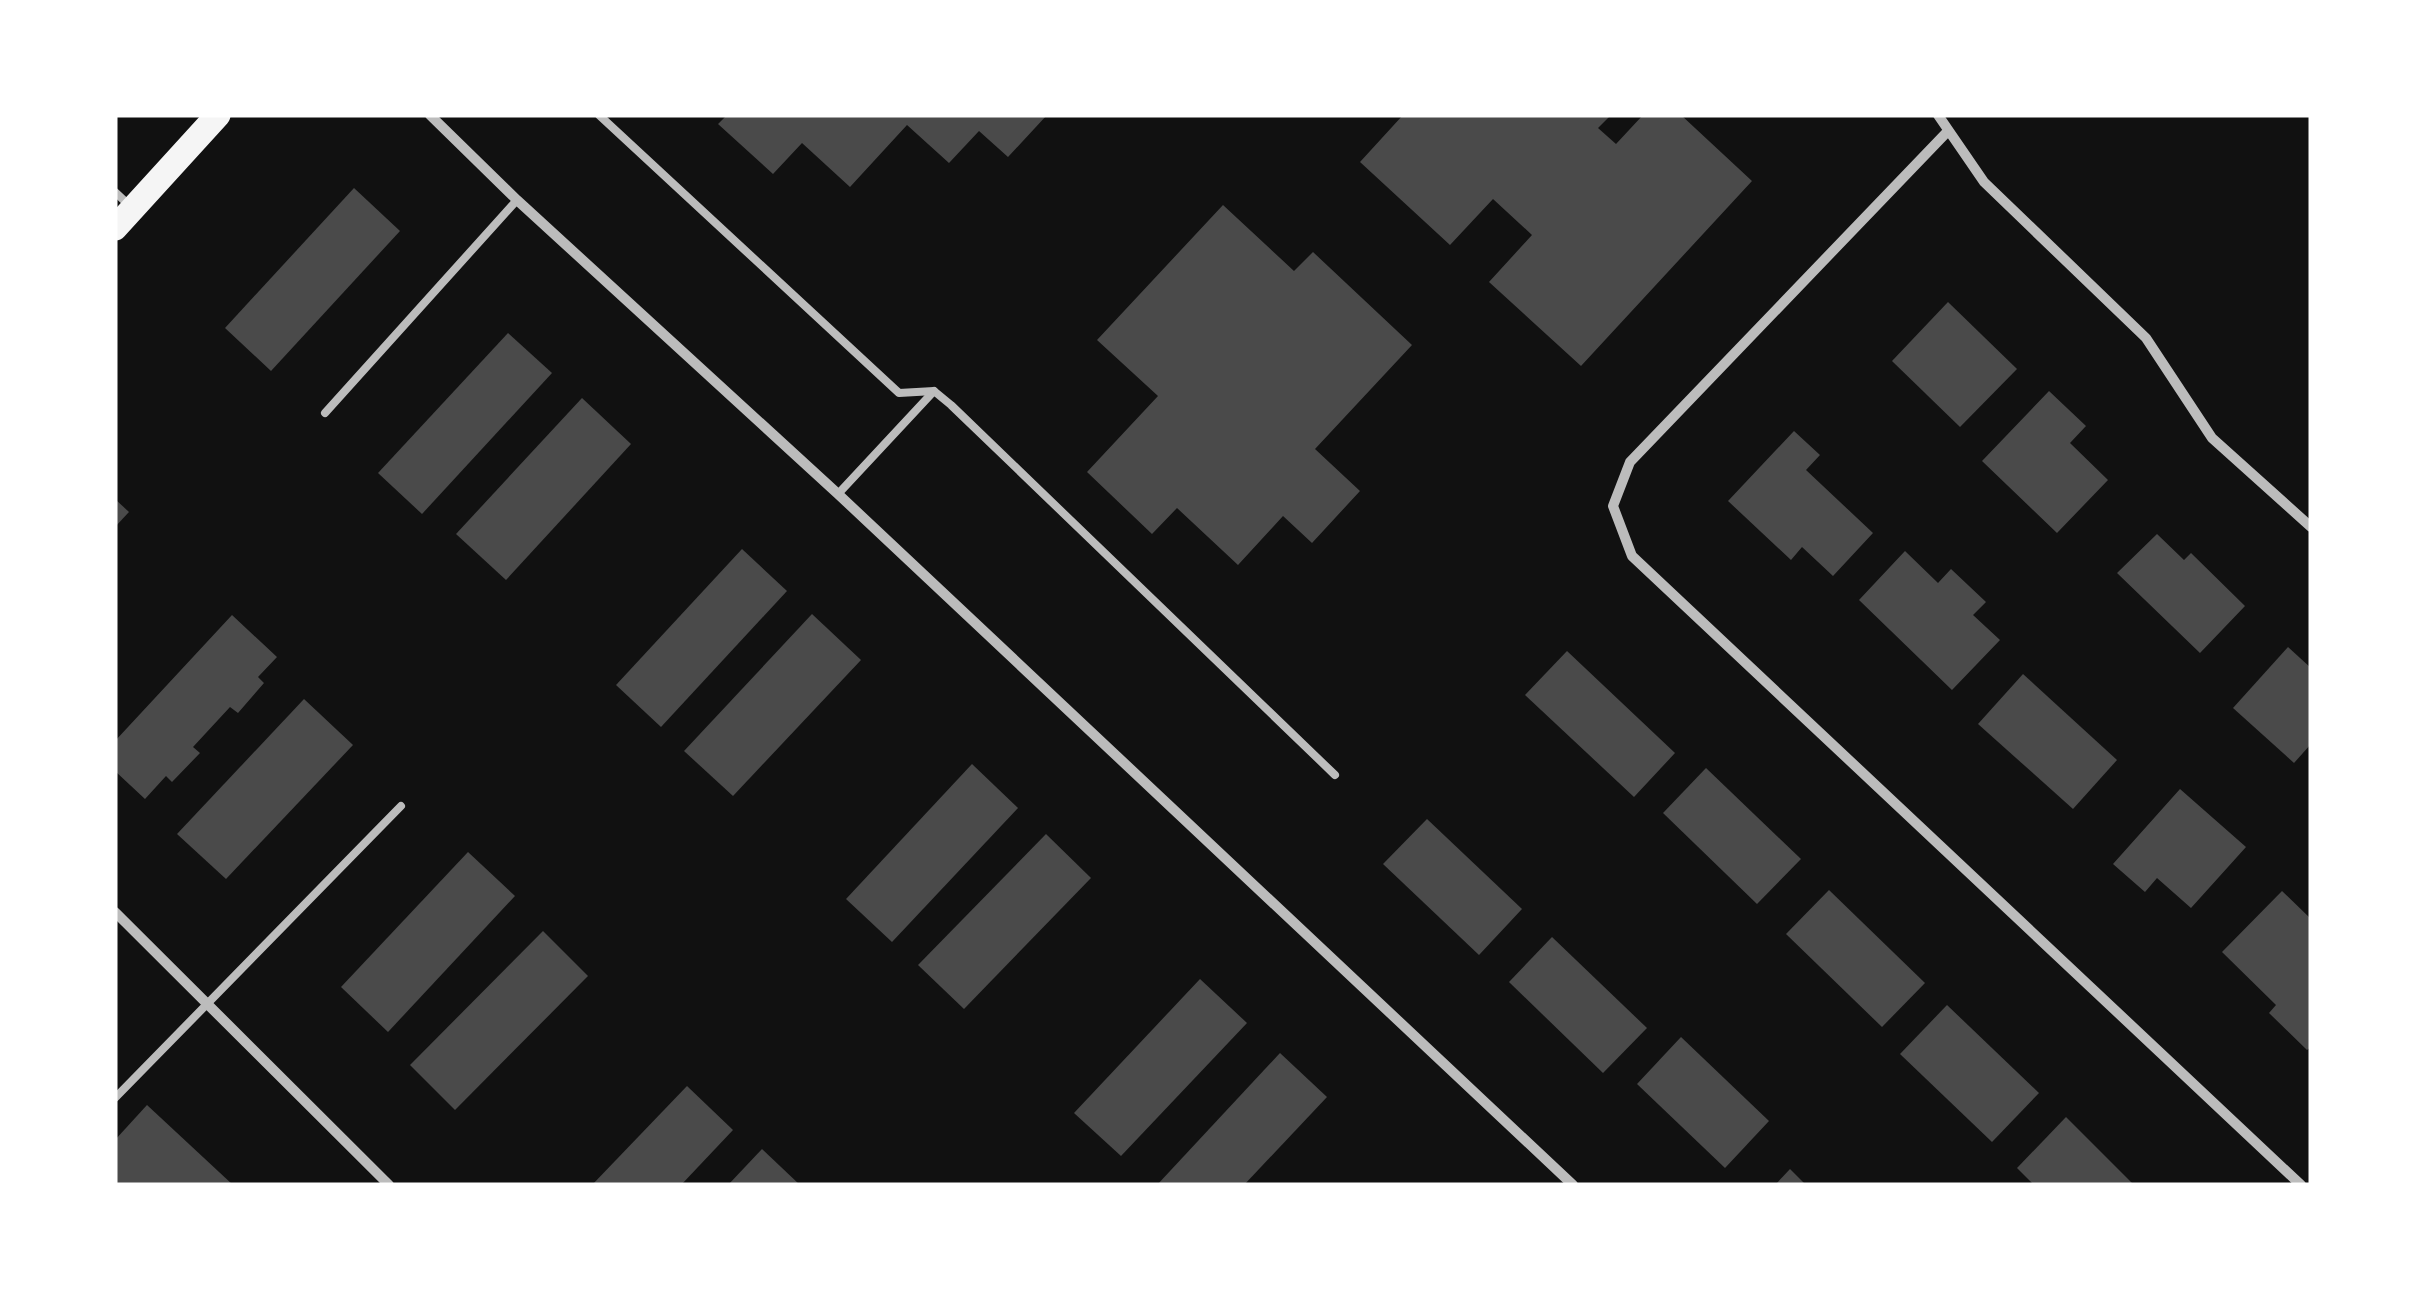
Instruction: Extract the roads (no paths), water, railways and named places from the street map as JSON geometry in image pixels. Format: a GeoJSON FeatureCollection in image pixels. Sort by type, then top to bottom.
{"type":"FeatureCollection","features":[{"type":"Feature","properties":{"kind":"main road"},"geometry":{"type":"LineString","coordinates":[[121,210],[218,115]]}},
{"type":"Feature","properties":{"kind":"street"},"geometry":{"type":"LineString","coordinates":[[430,115],[516,200],[838,494],[1573,1185]]}},
{"type":"Feature","properties":{"kind":"street"},"geometry":{"type":"LineString","coordinates":[[1938,115],[1984,182],[2146,338],[2212,438],[2311,528]]}},
{"type":"Feature","properties":{"kind":"street"},"geometry":{"type":"LineString","coordinates":[[1948,130],[1630,462],[1613,506],[1632,556],[2301,1185]]}},
{"type":"Feature","properties":{"kind":"street"},"geometry":{"type":"LineString","coordinates":[[115,912],[389,1185]]}},
{"type":"Feature","properties":{"kind":"lane"},"geometry":{"type":"LineString","coordinates":[[599,115],[900,394],[934,391],[1334,775]]}},
{"type":"Feature","properties":{"kind":"lane"},"geometry":{"type":"LineString","coordinates":[[325,413],[516,200]]}},
{"type":"Feature","properties":{"kind":"lane"},"geometry":{"type":"LineString","coordinates":[[838,494],[934,391]]}},
{"type":"Feature","properties":{"kind":"lane"},"geometry":{"type":"LineString","coordinates":[[115,1098],[402,806]]}}]}
